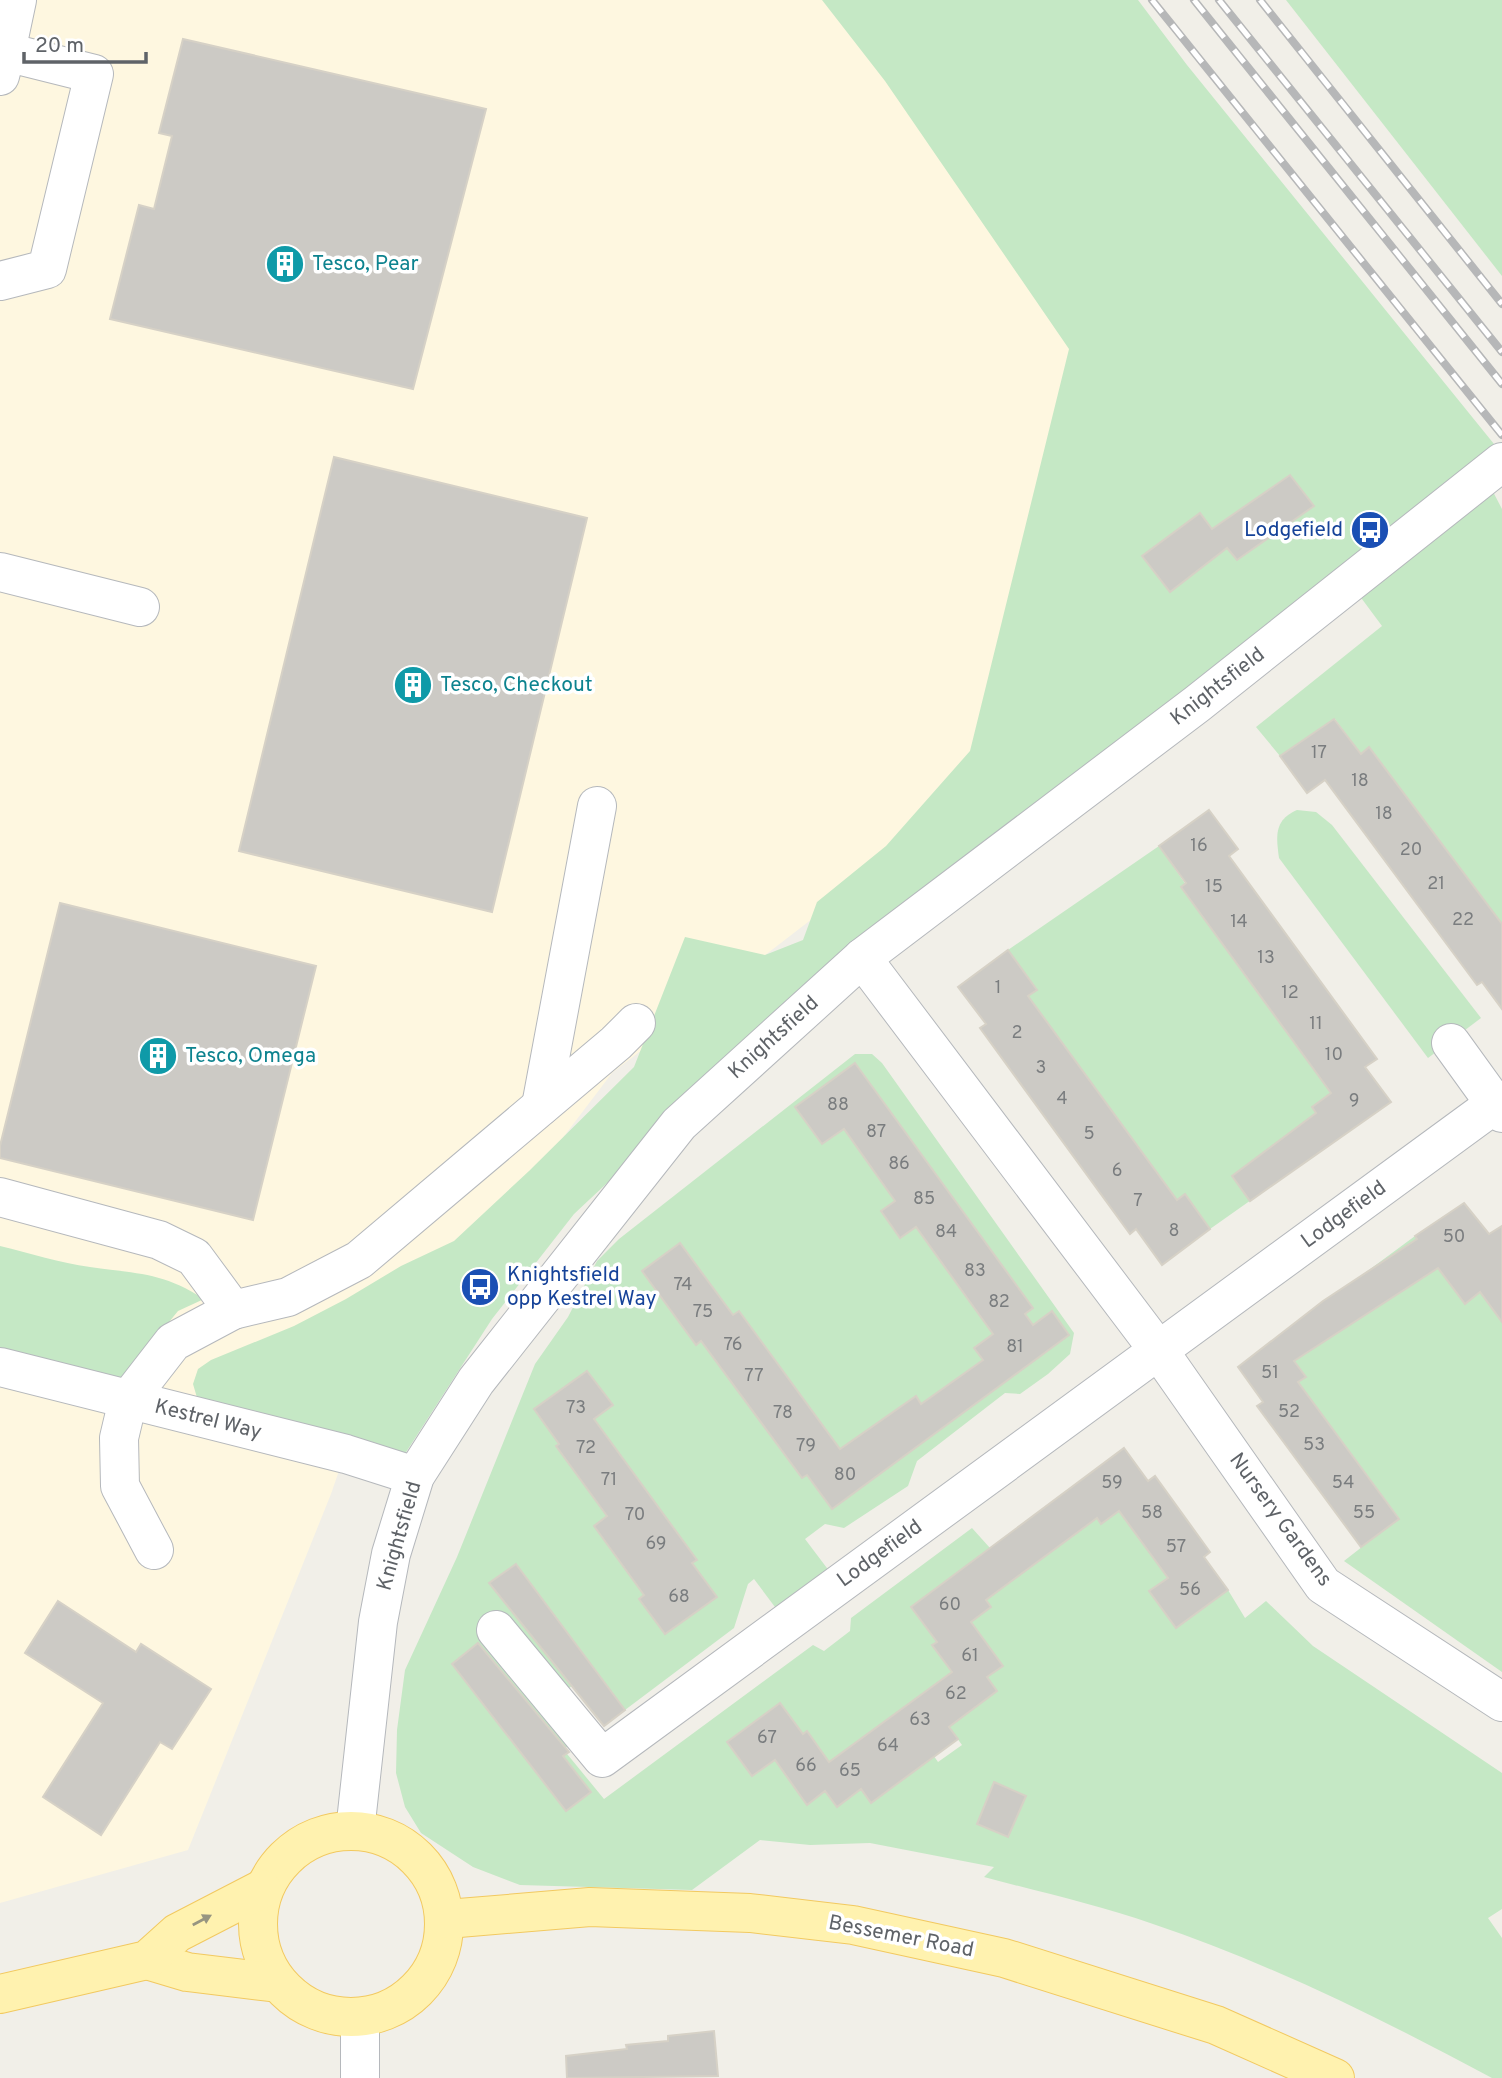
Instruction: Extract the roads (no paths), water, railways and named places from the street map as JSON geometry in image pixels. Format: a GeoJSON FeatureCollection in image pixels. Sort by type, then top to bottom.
{"type":"FeatureCollection","features":[{"type":"Feature","properties":{"kind":"main road"},"geometry":{"type":"LineString","coordinates":[[355,1831],[388,1839],[414,1856],[441,1891],[447,1919],[444,1947],[429,1976],[413,1994],[390,2009],[360,2018],[324,2013],[299,2000],[278,1983],[261,1957],[254,1929],[262,1889],[276,1866],[296,1849],[322,1836],[355,1831]]}},
{"type":"Feature","properties":{"kind":"main road"},"geometry":{"type":"LineString","coordinates":[[0,1994],[147,1960],[177,1933],[262,1889]]}},
{"type":"Feature","properties":{"kind":"main road","name":"Bessemer Road"},"geometry":{"type":"LineString","coordinates":[[447,1919],[590,1907],[750,1913],[853,1925],[1017,1962],[1216,2025],[1335,2078]]}},
{"type":"Feature","properties":{"kind":"main road"},"geometry":{"type":"LineString","coordinates":[[147,1960],[187,1972],[278,1983]]}},
{"type":"Feature","properties":{"kind":"street"},"geometry":{"type":"LineString","coordinates":[[0,281],[47,269],[94,74],[3,64],[17,0]]}},
{"type":"Feature","properties":{"kind":"street","name":"Knightsfield"},"geometry":{"type":"LineString","coordinates":[[355,1831],[378,1622],[391,1555],[415,1476],[476,1381],[679,1124],[862,958],[1187,712],[1494,469]]}},
{"type":"Feature","properties":{"kind":"street"},"geometry":{"type":"LineString","coordinates":[[0,572],[140,607]]}},
{"type":"Feature","properties":{"kind":"street"},"geometry":{"type":"LineString","coordinates":[[541,1107],[597,806]]}},
{"type":"Feature","properties":{"kind":"street"},"geometry":{"type":"LineString","coordinates":[[862,958],[1159,1351]]}},
{"type":"Feature","properties":{"kind":"street"},"geometry":{"type":"LineString","coordinates":[[154,1550],[120,1486],[119,1438],[128,1400],[173,1342],[233,1310],[288,1297],[359,1260],[541,1107],[635,1023]]}},
{"type":"Feature","properties":{"kind":"street","name":"Lodgefield"},"geometry":{"type":"LineString","coordinates":[[496,1630],[602,1758],[1159,1351],[1499,1108],[1451,1043]]}},
{"type":"Feature","properties":{"kind":"street"},"geometry":{"type":"LineString","coordinates":[[0,1197],[159,1240],[194,1257],[233,1310]]}},
{"type":"Feature","properties":{"kind":"street","name":"Nursery Gardens"},"geometry":{"type":"LineString","coordinates":[[1159,1351],[1323,1585],[1502,1702]]}},
{"type":"Feature","properties":{"kind":"street","name":"Kestrel Way"},"geometry":{"type":"LineString","coordinates":[[0,1367],[346,1454],[415,1476]]}},
{"type":"Feature","properties":{"kind":"street"},"geometry":{"type":"LineString","coordinates":[[360,2018],[360,2078]]}},
{"type":"Feature","properties":{"kind":"railway"},"geometry":{"type":"LineString","coordinates":[[1152,0],[1502,435]]}},
{"type":"Feature","properties":{"kind":"railway"},"geometry":{"type":"LineString","coordinates":[[1194,0],[1502,384]]}},
{"type":"Feature","properties":{"kind":"railway"},"geometry":{"type":"LineString","coordinates":[[1219,0],[1502,352]]}},
{"type":"Feature","properties":{"kind":"railway"},"geometry":{"type":"LineString","coordinates":[[1260,0],[1502,304]]}},
{"type":"Feature","properties":{"kind":"place","name":"Tesco, Pear"},"geometry":{"type":"Point","coordinates":[285,264]}},
{"type":"Feature","properties":{"kind":"place","name":"Lodgefield"},"geometry":{"type":"Point","coordinates":[1370,530]}},
{"type":"Feature","properties":{"kind":"place","name":"Tesco, Checkout"},"geometry":{"type":"Point","coordinates":[413,685]}},
{"type":"Feature","properties":{"kind":"place","name":"Tesco, Omega"},"geometry":{"type":"Point","coordinates":[158,1056]}},
{"type":"Feature","properties":{"kind":"place","name":"Knightsfield opp Kestrel Way"},"geometry":{"type":"Point","coordinates":[480,1287]}}]}
